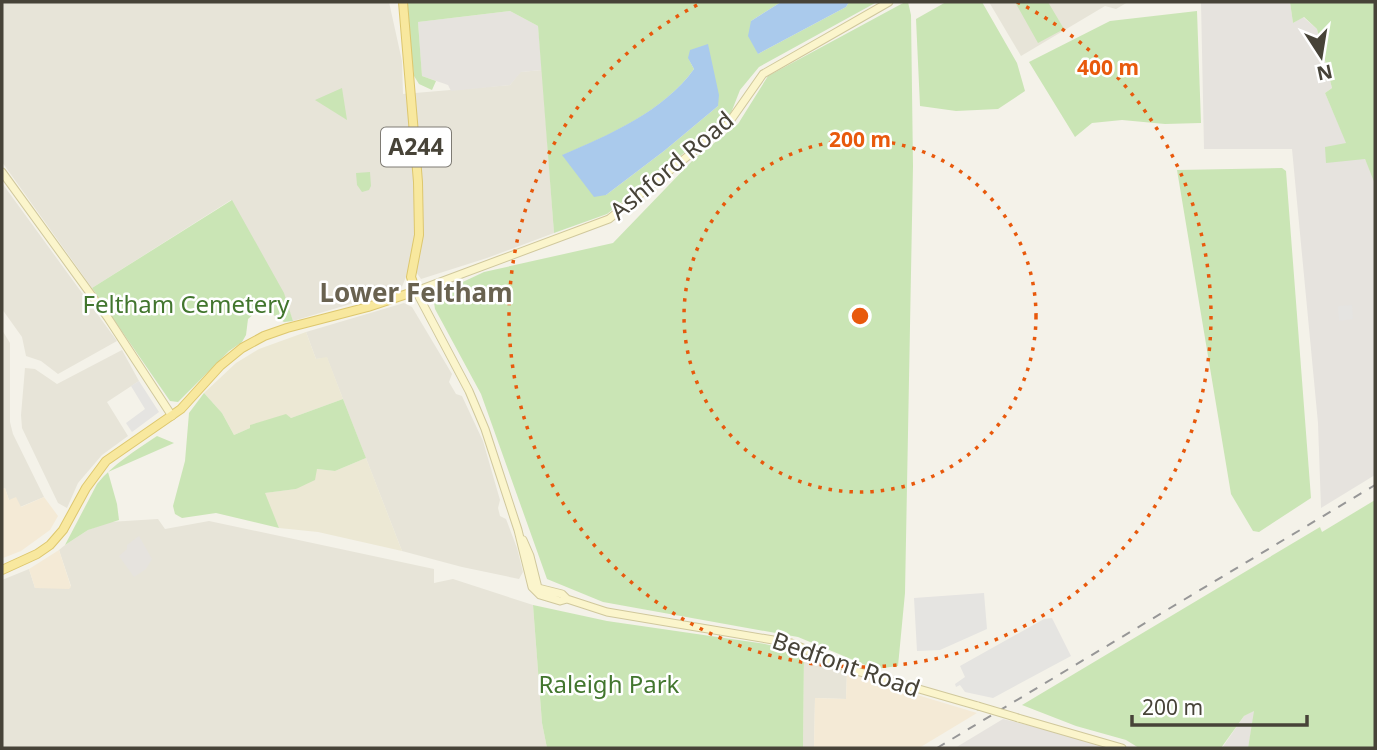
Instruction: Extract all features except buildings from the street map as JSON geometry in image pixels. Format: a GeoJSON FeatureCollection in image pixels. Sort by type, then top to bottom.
{"type":"FeatureCollection","features":[{"type":"Feature","properties":{"kind":"main road","name":"A244"},"geometry":{"type":"LineString","coordinates":[[403,2],[418,182],[419,235],[411,277],[416,291]]}},
{"type":"Feature","properties":{"kind":"main road","name":"Ashford Road"},"geometry":{"type":"LineString","coordinates":[[2,570],[50,545],[63,530],[86,488],[106,461],[182,408],[232,355],[253,342],[287,328],[416,291]]}},
{"type":"Feature","properties":{"kind":"street","name":"Ashford Road"},"geometry":{"type":"LineString","coordinates":[[416,291],[609,219],[729,124],[762,74],[889,2]]}},
{"type":"Feature","properties":{"kind":"street"},"geometry":{"type":"LineString","coordinates":[[2,172],[108,318],[172,416]]}},
{"type":"Feature","properties":{"kind":"street","name":"Bedfont Road"},"geometry":{"type":"LineString","coordinates":[[416,291],[471,396],[485,429],[518,530],[530,556],[539,591],[562,594],[567,599],[607,612],[791,643],[853,670],[1122,748]]}},
{"type":"Feature","properties":{"kind":"shaded area"},"geometry":{"type":"Polygon","coordinates":[[[2,2],[389,2],[402,61],[403,94],[510,85],[520,72],[542,70],[554,233],[421,279],[411,265],[401,289],[293,321],[283,293],[231,200],[92,288],[2,162],[2,2]]]}},
{"type":"Feature","properties":{"kind":"shaded area"},"geometry":{"type":"Polygon","coordinates":[[[989,2],[1128,2],[1116,9],[1105,6],[1021,56],[989,2]]]}},
{"type":"Feature","properties":{"kind":"shaded area"},"geometry":{"type":"Polygon","coordinates":[[[1201,2],[1290,2],[1293,23],[1303,17],[1317,29],[1332,88],[1325,93],[1347,144],[1365,159],[1375,181],[1375,475],[1321,508],[1318,423],[1292,149],[1204,149],[1201,2]]]}},
{"type":"Feature","properties":{"kind":"shaded area"},"geometry":{"type":"Polygon","coordinates":[[[510,11],[538,26],[542,70],[521,72],[510,85],[451,91],[448,85],[422,76],[418,22],[510,11]]]}},
{"type":"Feature","properties":{"kind":"shaded area"},"geometry":{"type":"Polygon","coordinates":[[[2,183],[117,341],[58,374],[41,361],[26,356],[22,337],[2,309],[2,183]]]}},
{"type":"Feature","properties":{"kind":"shaded area"},"geometry":{"type":"Polygon","coordinates":[[[404,303],[412,307],[452,374],[449,382],[456,394],[462,396],[483,441],[500,500],[500,516],[506,519],[517,548],[523,572],[519,579],[402,551],[327,358],[316,359],[306,332],[404,303]]]}},
{"type":"Feature","properties":{"kind":"shaded area"},"geometry":{"type":"Polygon","coordinates":[[[1352,305],[1353,319],[1339,321],[1338,306],[1352,305]]]}},
{"type":"Feature","properties":{"kind":"shaded area"},"geometry":{"type":"Polygon","coordinates":[[[2,330],[10,343],[10,422],[13,434],[44,497],[20,507],[9,500],[5,488],[2,489],[2,330]]]}},
{"type":"Feature","properties":{"kind":"shaded area"},"geometry":{"type":"Polygon","coordinates":[[[306,332],[316,359],[327,357],[343,399],[291,418],[286,415],[251,425],[234,435],[222,413],[204,393],[236,363],[259,349],[306,332]]]}},
{"type":"Feature","properties":{"kind":"shaded area"},"geometry":{"type":"Polygon","coordinates":[[[122,350],[139,381],[107,402],[128,436],[102,455],[78,483],[67,508],[58,503],[22,428],[25,368],[35,369],[57,384],[122,350]]]}},
{"type":"Feature","properties":{"kind":"shaded area"},"geometry":{"type":"Polygon","coordinates":[[[139,381],[159,412],[132,432],[126,423],[145,409],[131,386],[139,381]]]}},
{"type":"Feature","properties":{"kind":"shaded area"},"geometry":{"type":"Polygon","coordinates":[[[366,458],[402,551],[318,532],[279,528],[264,493],[296,489],[317,469],[335,471],[366,458]]]}},
{"type":"Feature","properties":{"kind":"shaded area"},"geometry":{"type":"Polygon","coordinates":[[[5,488],[9,500],[16,497],[21,507],[44,497],[58,516],[50,530],[21,551],[3,558],[2,489],[5,488]]]}},
{"type":"Feature","properties":{"kind":"shaded area"},"geometry":{"type":"Polygon","coordinates":[[[158,519],[165,529],[209,521],[434,569],[434,583],[453,579],[533,605],[542,723],[547,748],[2,748],[2,580],[29,569],[35,588],[71,586],[59,550],[65,545],[88,530],[109,522],[158,519]]]}},
{"type":"Feature","properties":{"kind":"shaded area"},"geometry":{"type":"Polygon","coordinates":[[[139,536],[152,559],[146,569],[134,577],[119,556],[127,549],[127,545],[139,536]]]}},
{"type":"Feature","properties":{"kind":"shaded area"},"geometry":{"type":"Polygon","coordinates":[[[59,550],[71,587],[35,588],[29,569],[59,550]]]}},
{"type":"Feature","properties":{"kind":"shaded area"},"geometry":{"type":"Polygon","coordinates":[[[984,593],[987,629],[940,650],[917,651],[914,598],[984,593]]]}},
{"type":"Feature","properties":{"kind":"shaded area"},"geometry":{"type":"Polygon","coordinates":[[[1052,618],[1071,656],[993,698],[965,692],[960,685],[956,687],[955,684],[965,677],[960,666],[1044,619],[1052,618]]]}},
{"type":"Feature","properties":{"kind":"shaded area"},"geometry":{"type":"Polygon","coordinates":[[[804,653],[847,671],[846,699],[815,698],[814,748],[803,748],[804,653]]]}},
{"type":"Feature","properties":{"kind":"shaded area"},"geometry":{"type":"Polygon","coordinates":[[[847,671],[977,713],[919,748],[814,748],[815,698],[846,699],[847,671]]]}},
{"type":"Feature","properties":{"kind":"shaded area"},"geometry":{"type":"Polygon","coordinates":[[[1255,710],[1248,748],[1222,748],[1244,716],[1255,710]]]}},
{"type":"Feature","properties":{"kind":"shaded area"},"geometry":{"type":"Polygon","coordinates":[[[1003,719],[1114,747],[1117,748],[955,748],[1003,719]]]}},
{"type":"Feature","properties":{"kind":"green space"},"geometry":{"type":"Polygon","coordinates":[[[406,2],[781,2],[751,21],[758,54],[846,7],[849,2],[877,2],[759,67],[740,90],[731,113],[714,129],[607,214],[554,233],[538,26],[510,11],[418,22],[422,76],[436,81],[432,90],[419,84],[414,76],[406,2]],[[688,58],[694,69],[682,84],[652,109],[617,130],[563,155],[606,195],[718,106],[688,58]]]}},
{"type":"Feature","properties":{"kind":"green space"},"geometry":{"type":"Polygon","coordinates":[[[908,2],[911,15],[913,166],[905,593],[898,666],[875,669],[798,637],[603,602],[547,579],[481,394],[435,309],[433,296],[484,272],[613,243],[693,160],[738,124],[768,76],[908,2]]]}},
{"type":"Feature","properties":{"kind":"green space"},"geometry":{"type":"Polygon","coordinates":[[[946,2],[982,2],[1017,63],[1025,91],[998,109],[956,111],[920,106],[916,19],[946,2]]]}},
{"type":"Feature","properties":{"kind":"green space"},"geometry":{"type":"Polygon","coordinates":[[[1015,2],[1048,2],[1064,29],[1038,43],[1015,2]]]}},
{"type":"Feature","properties":{"kind":"green space"},"geometry":{"type":"Polygon","coordinates":[[[1290,2],[1375,2],[1375,184],[1365,159],[1326,163],[1325,147],[1346,143],[1325,93],[1332,88],[1317,29],[1304,17],[1293,23],[1290,2]]]}},
{"type":"Feature","properties":{"kind":"green space"},"geometry":{"type":"Polygon","coordinates":[[[1197,11],[1201,123],[1165,124],[1122,120],[1092,123],[1075,137],[1029,62],[1110,21],[1197,11]]]}},
{"type":"Feature","properties":{"kind":"green space"},"geometry":{"type":"Polygon","coordinates":[[[342,88],[347,120],[315,100],[342,88]]]}},
{"type":"Feature","properties":{"kind":"green space"},"geometry":{"type":"Polygon","coordinates":[[[1282,168],[1286,171],[1311,498],[1259,532],[1253,531],[1231,494],[1177,170],[1282,168]]]}},
{"type":"Feature","properties":{"kind":"green space"},"geometry":{"type":"Polygon","coordinates":[[[370,172],[371,186],[369,190],[362,192],[357,185],[356,173],[370,172]]]}},
{"type":"Feature","properties":{"kind":"green space","name":"Feltham Cemetery"},"geometry":{"type":"Polygon","coordinates":[[[232,200],[284,293],[293,321],[284,322],[266,310],[256,312],[248,319],[246,335],[242,342],[229,351],[178,402],[170,401],[92,288],[232,200]]]}},
{"type":"Feature","properties":{"kind":"green space"},"geometry":{"type":"Polygon","coordinates":[[[204,393],[222,413],[234,435],[250,428],[250,425],[286,414],[291,418],[343,399],[366,458],[335,471],[317,469],[315,480],[296,489],[265,493],[279,528],[216,513],[182,518],[175,514],[173,506],[185,461],[189,413],[204,393]]]}},
{"type":"Feature","properties":{"kind":"green space"},"geometry":{"type":"Polygon","coordinates":[[[157,436],[174,443],[108,472],[157,436]]]}},
{"type":"Feature","properties":{"kind":"green space"},"geometry":{"type":"Polygon","coordinates":[[[108,472],[119,520],[88,530],[65,545],[97,484],[108,472]]]}},
{"type":"Feature","properties":{"kind":"green space"},"geometry":{"type":"Polygon","coordinates":[[[1375,500],[1375,748],[1248,748],[1254,711],[1244,716],[1221,748],[1139,748],[1126,740],[1076,726],[1022,705],[1320,527],[1322,532],[1375,500]]]}},
{"type":"Feature","properties":{"kind":"green space","name":"Raleigh Park"},"geometry":{"type":"Polygon","coordinates":[[[533,605],[607,621],[765,644],[804,653],[803,748],[547,748],[542,723],[533,605]]]}},
{"type":"Feature","properties":{"kind":"water"},"geometry":{"type":"Polygon","coordinates":[[[781,2],[849,2],[846,7],[758,54],[748,36],[751,21],[781,2]]]}},
{"type":"Feature","properties":{"kind":"water"},"geometry":{"type":"Polygon","coordinates":[[[708,44],[719,95],[718,106],[606,195],[594,197],[562,155],[617,130],[667,97],[694,69],[688,58],[690,50],[708,44]]]}},
{"type":"Feature","properties":{"kind":"railway"},"geometry":{"type":"LineString","coordinates":[[937,748],[1375,485]]}},
{"type":"Feature","properties":{"kind":"district","name":"Lower Feltham"},"geometry":{"type":"Point","coordinates":[416,293]}}]}
